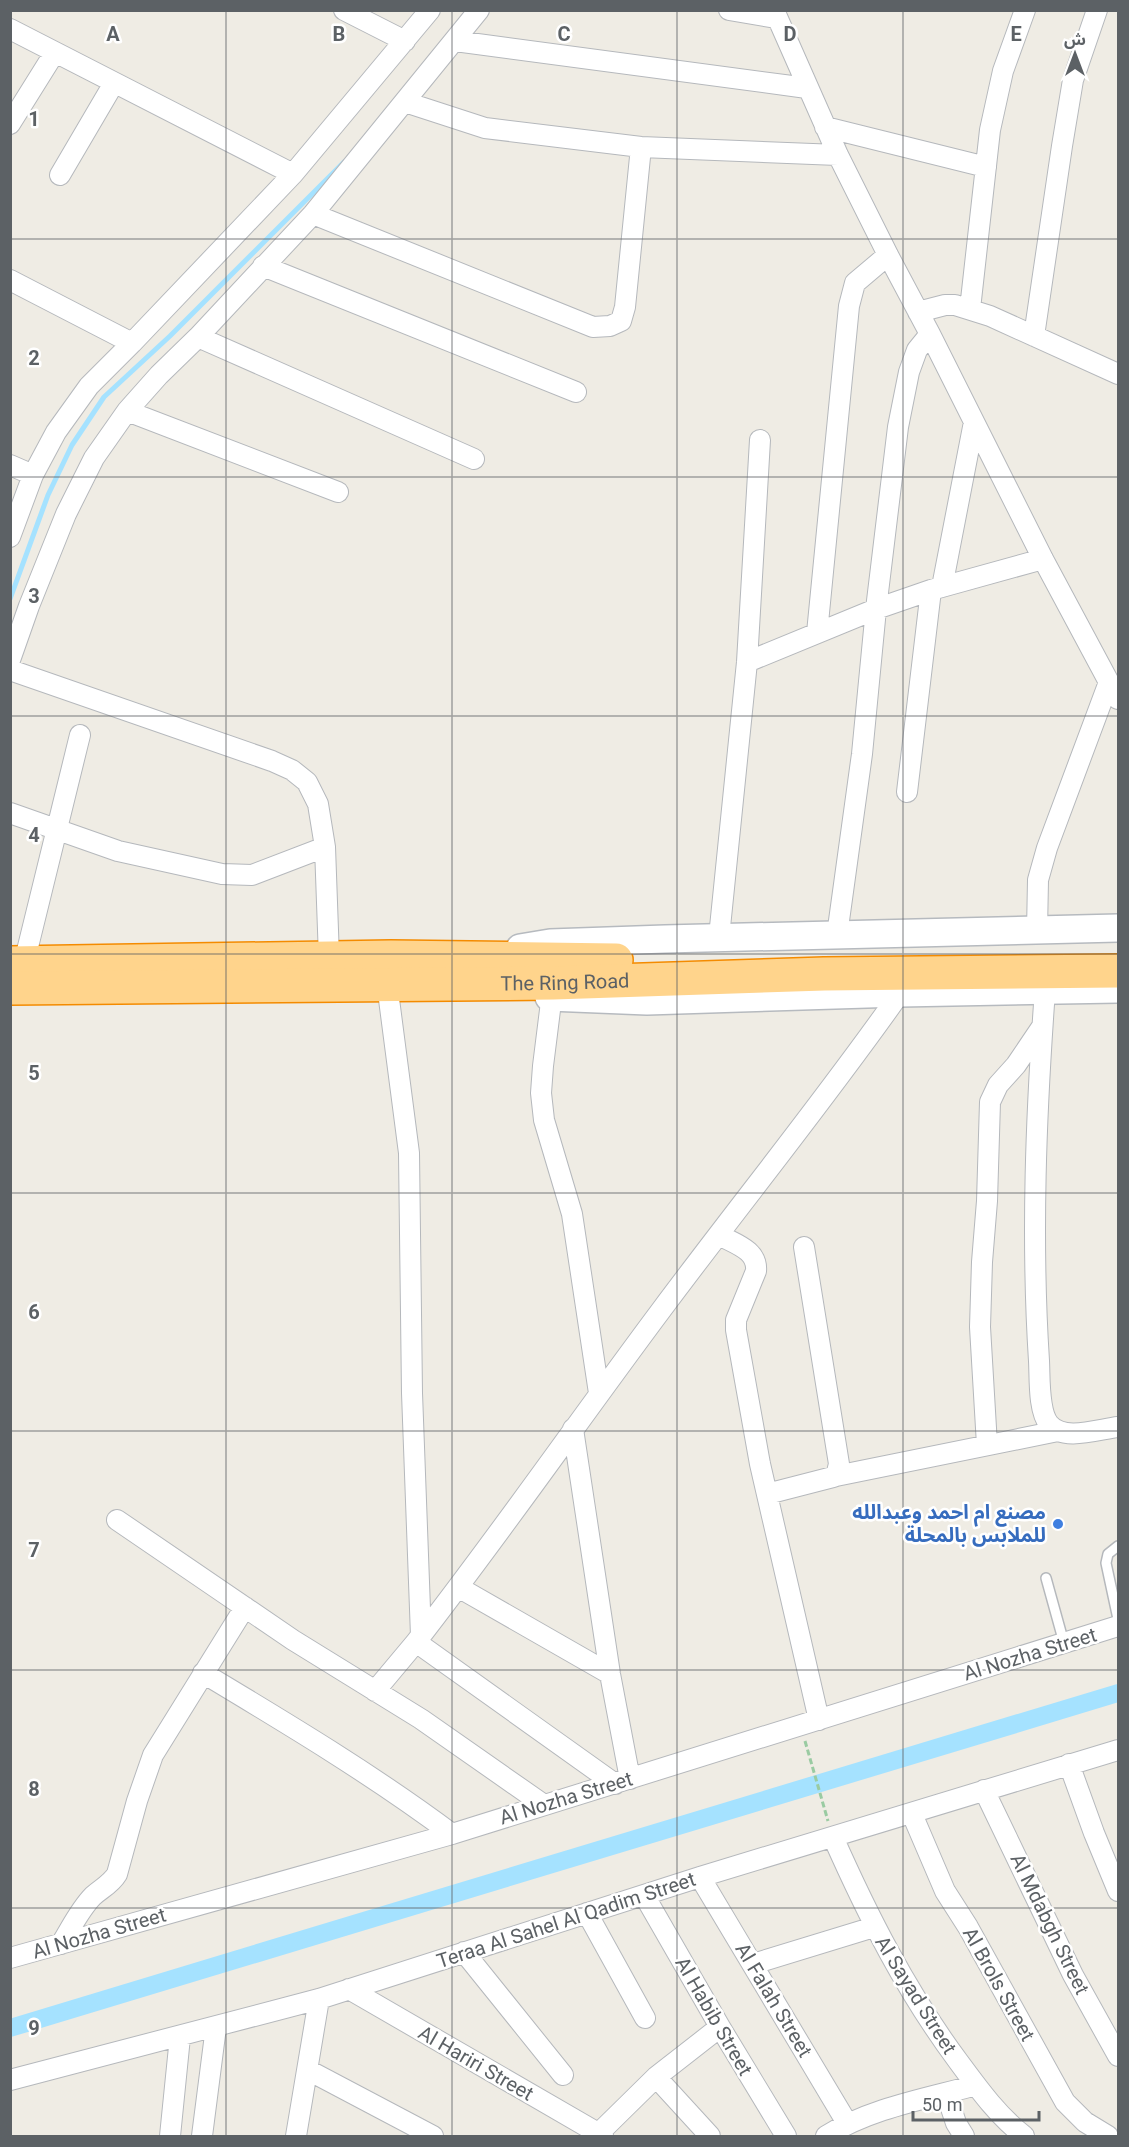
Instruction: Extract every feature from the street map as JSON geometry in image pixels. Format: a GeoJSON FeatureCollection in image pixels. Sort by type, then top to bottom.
{"type":"FeatureCollection","features":[{"type":"Feature","properties":{"kind":"highway","name":"The Ring Road"},"geometry":{"type":"LineString","coordinates":[[15,972],[387,984],[487,971],[553,990],[594,971],[1119,954]]}},
{"type":"Feature","properties":{"kind":"highway","name":"The Ring Road"},"geometry":{"type":"LineString","coordinates":[[15,972],[329,958],[487,971],[824,974],[1116,988]]}},
{"type":"Feature","properties":{"kind":"street"},"geometry":{"type":"LineString","coordinates":[[345,10],[405,41]]}},
{"type":"Feature","properties":{"kind":"street"},"geometry":{"type":"LineString","coordinates":[[10,537],[33,475],[56,432],[89,386],[293,174],[430,10]]}},
{"type":"Feature","properties":{"kind":"street"},"geometry":{"type":"LineString","coordinates":[[10,660],[66,514],[94,458],[127,411],[313,214],[479,10]]}},
{"type":"Feature","properties":{"kind":"street"},"geometry":{"type":"LineString","coordinates":[[729,10],[775,14],[838,155],[888,255],[1043,559],[1114,690],[1047,848],[1038,880],[1037,931]]}},
{"type":"Feature","properties":{"kind":"street"},"geometry":{"type":"LineString","coordinates":[[970,309],[990,130],[1003,71],[1025,10]]}},
{"type":"Feature","properties":{"kind":"street"},"geometry":{"type":"LineString","coordinates":[[1034,336],[1073,80],[1097,10]]}},
{"type":"Feature","properties":{"kind":"street"},"geometry":{"type":"LineString","coordinates":[[10,29],[293,174]]}},
{"type":"Feature","properties":{"kind":"street"},"geometry":{"type":"LineString","coordinates":[[455,41],[807,88]]}},
{"type":"Feature","properties":{"kind":"street"},"geometry":{"type":"LineString","coordinates":[[10,124],[55,52]]}},
{"type":"Feature","properties":{"kind":"street"},"geometry":{"type":"LineString","coordinates":[[60,175],[114,83]]}},
{"type":"Feature","properties":{"kind":"street"},"geometry":{"type":"LineString","coordinates":[[405,102],[485,128],[641,147],[838,155]]}},
{"type":"Feature","properties":{"kind":"street"},"geometry":{"type":"LineString","coordinates":[[825,127],[986,167]]}},
{"type":"Feature","properties":{"kind":"street"},"geometry":{"type":"LineString","coordinates":[[313,214],[593,327],[610,326],[621,321],[625,307],[641,147]]}},
{"type":"Feature","properties":{"kind":"street"},"geometry":{"type":"LineString","coordinates":[[817,633],[849,306],[855,283],[888,255]]}},
{"type":"Feature","properties":{"kind":"street"},"geometry":{"type":"LineString","coordinates":[[263,266],[576,392]]}},
{"type":"Feature","properties":{"kind":"street"},"geometry":{"type":"LineString","coordinates":[[10,280],[132,343]]}},
{"type":"Feature","properties":{"kind":"street"},"geometry":{"type":"LineString","coordinates":[[918,312],[945,305],[970,309],[1119,374]]}},
{"type":"Feature","properties":{"kind":"street"},"geometry":{"type":"LineString","coordinates":[[837,934],[861,754],[898,427],[907,383],[917,350],[930,334]]}},
{"type":"Feature","properties":{"kind":"street"},"geometry":{"type":"LineString","coordinates":[[198,337],[474,459]]}},
{"type":"Feature","properties":{"kind":"street"},"geometry":{"type":"LineString","coordinates":[[127,411],[338,492]]}},
{"type":"Feature","properties":{"kind":"street"},"geometry":{"type":"LineString","coordinates":[[907,792],[936,588],[974,422]]}},
{"type":"Feature","properties":{"kind":"street"},"geometry":{"type":"LineString","coordinates":[[718,937],[747,662],[760,440]]}},
{"type":"Feature","properties":{"kind":"street"},"geometry":{"type":"LineString","coordinates":[[10,465],[33,475]]}},
{"type":"Feature","properties":{"kind":"street"},"geometry":{"type":"LineString","coordinates":[[747,662],[876,609],[936,588],[1043,559]]}},
{"type":"Feature","properties":{"kind":"street"},"geometry":{"type":"LineString","coordinates":[[10,670],[272,760],[292,770],[307,782],[318,804],[325,847],[329,958]]}},
{"type":"Feature","properties":{"kind":"street"},"geometry":{"type":"LineString","coordinates":[[15,972],[57,829],[80,735]]}},
{"type":"Feature","properties":{"kind":"street"},"geometry":{"type":"LineString","coordinates":[[10,813],[118,850],[222,874],[252,875],[325,847]]}},
{"type":"Feature","properties":{"kind":"street"},"geometry":{"type":"LineString","coordinates":[[487,971],[524,947],[550,943],[1119,928]]}},
{"type":"Feature","properties":{"kind":"street"},"geometry":{"type":"LineString","coordinates":[[387,984],[409,1153],[412,1393],[419,1639]]}},
{"type":"Feature","properties":{"kind":"street"},"geometry":{"type":"LineString","coordinates":[[599,1393],[572,1214],[544,1120],[541,1093],[553,990],[647,1001],[1116,988]]}},
{"type":"Feature","properties":{"kind":"street"},"geometry":{"type":"LineString","coordinates":[[1045,990],[1036,1113],[1038,1341],[1043,1411],[1048,1424],[1058,1431]]}},
{"type":"Feature","properties":{"kind":"street"},"geometry":{"type":"LineString","coordinates":[[375,1691],[419,1639],[599,1393],[900,993]]}},
{"type":"Feature","properties":{"kind":"street"},"geometry":{"type":"LineString","coordinates":[[987,1445],[980,1327],[990,1102],[998,1085],[1028,1049],[1043,1025]]}},
{"type":"Feature","properties":{"kind":"street"},"geometry":{"type":"LineString","coordinates":[[719,1235],[752,1253],[757,1264],[736,1320],[736,1330],[767,1494],[819,1720]]}},
{"type":"Feature","properties":{"kind":"street"},"geometry":{"type":"LineString","coordinates":[[804,1247],[839,1464],[836,1476]]}},
{"type":"Feature","properties":{"kind":"street"},"geometry":{"type":"LineString","coordinates":[[767,1494],[836,1476],[1058,1431],[1070,1433],[1119,1427]]}},
{"type":"Feature","properties":{"kind":"street"},"geometry":{"type":"LineString","coordinates":[[573,1429],[610,1674],[622,1781]]}},
{"type":"Feature","properties":{"kind":"street"},"geometry":{"type":"LineString","coordinates":[[117,1520],[293,1640],[421,1719],[544,1805]]}},
{"type":"Feature","properties":{"kind":"street"},"geometry":{"type":"LineString","coordinates":[[458,1587],[610,1674]]}},
{"type":"Feature","properties":{"kind":"street"},"geometry":{"type":"LineString","coordinates":[[61,1944],[84,1906],[94,1895],[112,1883],[117,1874],[137,1801],[153,1755],[245,1607]]}},
{"type":"Feature","properties":{"kind":"street","name":"Al Nozha Street"},"geometry":{"type":"LineString","coordinates":[[10,1958],[452,1834],[1119,1626]]}},
{"type":"Feature","properties":{"kind":"street"},"geometry":{"type":"LineString","coordinates":[[419,1639],[622,1781]]}},
{"type":"Feature","properties":{"kind":"street"},"geometry":{"type":"LineString","coordinates":[[203,1673],[329,1749],[397,1793],[452,1834]]}},
{"type":"Feature","properties":{"kind":"street","name":"Teraa Al Sahel Al Qadim Street"},"geometry":{"type":"LineString","coordinates":[[12,2085],[319,1999],[700,1877],[1119,1750]]}},
{"type":"Feature","properties":{"kind":"street"},"geometry":{"type":"LineString","coordinates":[[1069,1764],[1094,1833],[1119,1891]]}},
{"type":"Feature","properties":{"kind":"street","name":"Al Mdabgh Street"},"geometry":{"type":"LineString","coordinates":[[984,1790],[1074,1975],[1117,2051]]}},
{"type":"Feature","properties":{"kind":"street","name":"Al Brols Street"},"geometry":{"type":"LineString","coordinates":[[912,1814],[954,1908],[968,1927],[1080,2129],[1108,2136]]}},
{"type":"Feature","properties":{"kind":"street","name":"Al Sayad Street"},"geometry":{"type":"LineString","coordinates":[[833,1837],[874,1927],[928,2019],[1002,2117],[1024,2136]]}},
{"type":"Feature","properties":{"kind":"street","name":"Al Falah Street"},"geometry":{"type":"LineString","coordinates":[[700,1877],[847,2123]]}},
{"type":"Feature","properties":{"kind":"street","name":"Al Habib Street"},"geometry":{"type":"LineString","coordinates":[[644,1895],[786,2136]]}},
{"type":"Feature","properties":{"kind":"street"},"geometry":{"type":"LineString","coordinates":[[587,1913],[645,2018]]}},
{"type":"Feature","properties":{"kind":"street"},"geometry":{"type":"LineString","coordinates":[[753,1964],[874,1927]]}},
{"type":"Feature","properties":{"kind":"street"},"geometry":{"type":"LineString","coordinates":[[464,1952],[563,2075]]}},
{"type":"Feature","properties":{"kind":"street","name":"Al Hariri Street"},"geometry":{"type":"LineString","coordinates":[[349,1989],[599,2136]]}},
{"type":"Feature","properties":{"kind":"street"},"geometry":{"type":"LineString","coordinates":[[296,2136],[319,1999]]}},
{"type":"Feature","properties":{"kind":"street"},"geometry":{"type":"LineString","coordinates":[[202,2136],[216,2027]]}},
{"type":"Feature","properties":{"kind":"street"},"geometry":{"type":"LineString","coordinates":[[599,2136],[656,2077],[720,2027]]}},
{"type":"Feature","properties":{"kind":"street"},"geometry":{"type":"LineString","coordinates":[[170,2136],[180,2037]]}},
{"type":"Feature","properties":{"kind":"street"},"geometry":{"type":"LineString","coordinates":[[308,2070],[433,2136]]}},
{"type":"Feature","properties":{"kind":"street"},"geometry":{"type":"LineString","coordinates":[[656,2077],[710,2136]]}},
{"type":"Feature","properties":{"kind":"street"},"geometry":{"type":"LineString","coordinates":[[826,2136],[847,2123],[872,2113],[976,2085]]}},
{"type":"Feature","properties":{"kind":"street"},"geometry":{"type":"LineString","coordinates":[[945,2093],[964,2136]]}},
{"type":"Feature","properties":{"kind":"lane"},"geometry":{"type":"LineString","coordinates":[[1119,1546],[1108,1554],[1106,1563],[1119,1619]]}},
{"type":"Feature","properties":{"kind":"lane"},"geometry":{"type":"LineString","coordinates":[[1046,1578],[1064,1643]]}},
{"type":"Feature","properties":{"kind":"path"},"geometry":{"type":"LineString","coordinates":[[810,1758],[823,1804]]}},
{"type":"Feature","properties":{"kind":"waterway"},"geometry":{"type":"LineString","coordinates":[[10,599],[48,495],[72,445],[104,397],[170,336],[344,162]]}},
{"type":"Feature","properties":{"kind":"waterway"},"geometry":{"type":"LineString","coordinates":[[10,2028],[1118,1693]]}},
{"type":"Feature","properties":{"kind":"place","name":"مصنع ام احمد وعبدالله للملابس بالمحلة"},"geometry":{"type":"Point","coordinates":[1058,1524]}}]}
